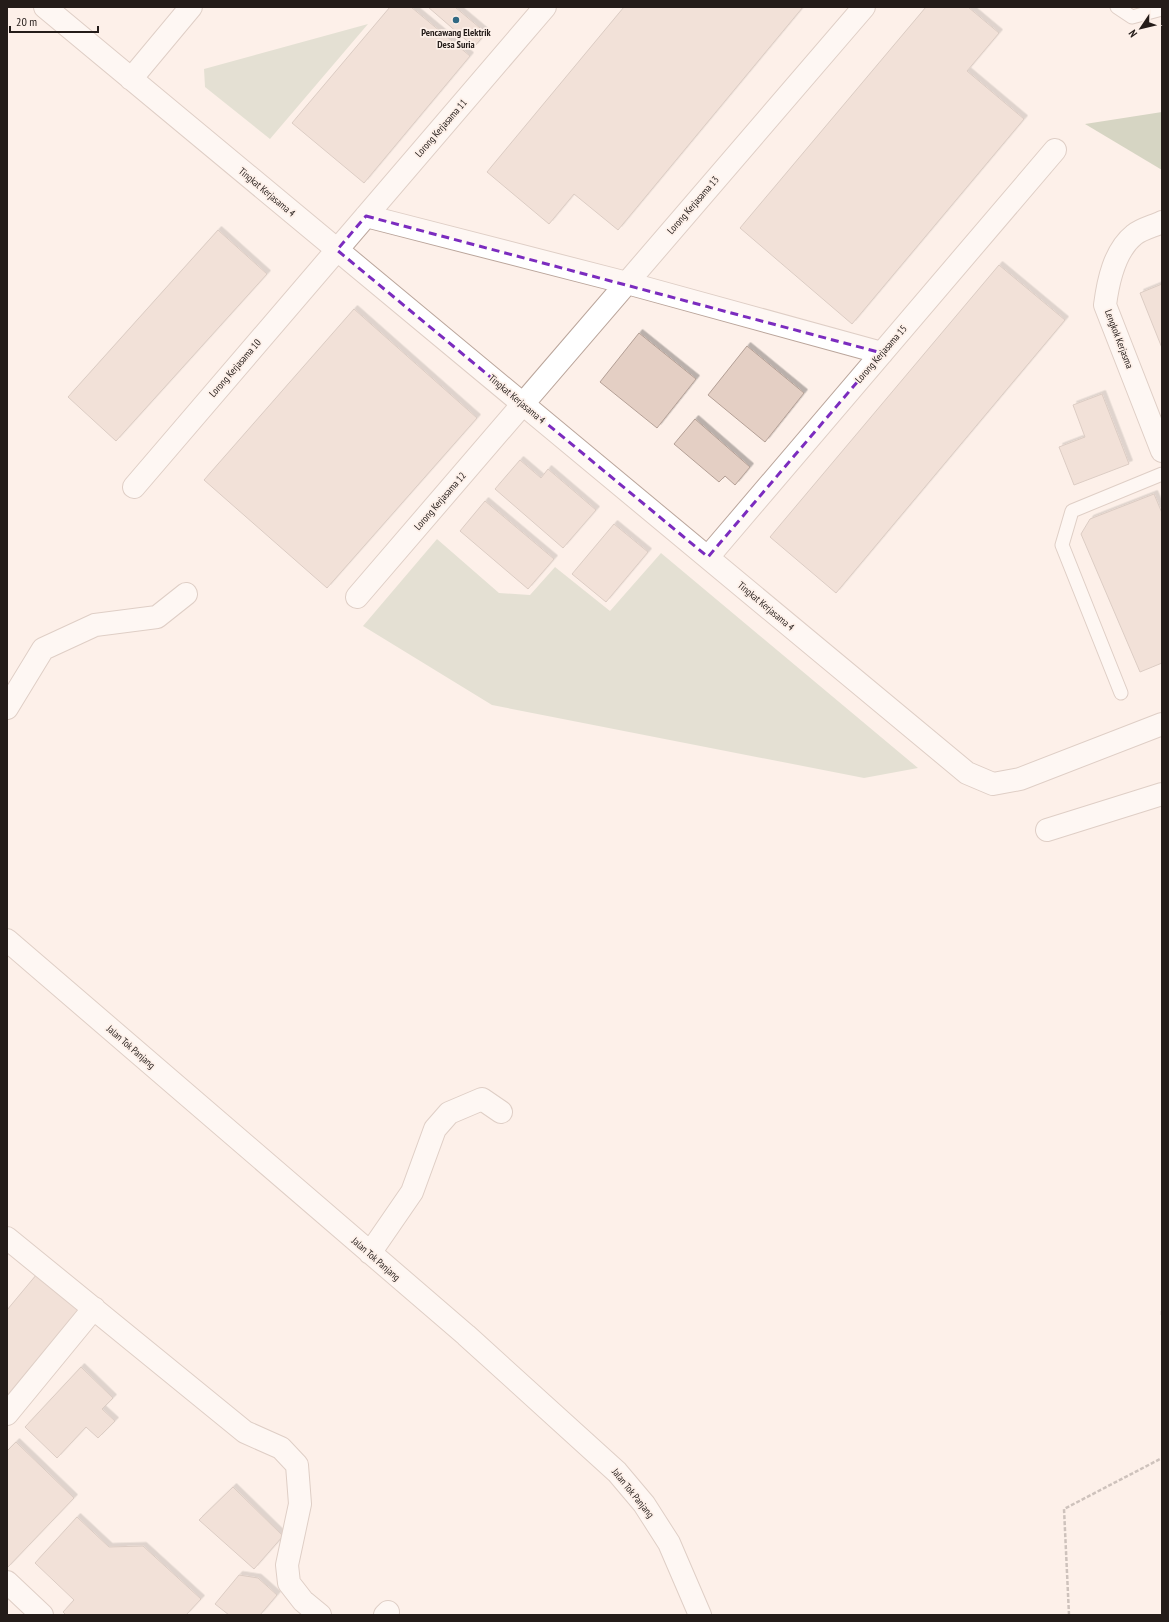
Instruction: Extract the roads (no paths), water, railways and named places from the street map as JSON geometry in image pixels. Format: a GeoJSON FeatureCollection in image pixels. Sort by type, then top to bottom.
{"type":"FeatureCollection","features":[{"type":"Feature","properties":{"kind":"street","name":"Tingkat Kerjasama 4"},"geometry":{"type":"LineString","coordinates":[[45,7],[967,773],[993,784],[1020,779],[1162,724]]}},
{"type":"Feature","properties":{"kind":"street"},"geometry":{"type":"LineString","coordinates":[[131,79],[191,7]]}},
{"type":"Feature","properties":{"kind":"street","name":"Lorong Kerjasama 11"},"geometry":{"type":"LineString","coordinates":[[337,250],[544,7]]}},
{"type":"Feature","properties":{"kind":"street","name":"Lorong Kerjasama 13"},"geometry":{"type":"LineString","coordinates":[[523,404],[864,7]]}},
{"type":"Feature","properties":{"kind":"street","name":"Lorong Kerjasama 15"},"geometry":{"type":"LineString","coordinates":[[708,557],[1055,150]]}},
{"type":"Feature","properties":{"kind":"street"},"geometry":{"type":"LineString","coordinates":[[366,216],[627,282],[882,353]]}},
{"type":"Feature","properties":{"kind":"street","name":"Lengkok Kerjasma"},"geometry":{"type":"LineString","coordinates":[[1162,222],[1134,235],[1121,252],[1113,267],[1108,285],[1106,305],[1162,451]]}},
{"type":"Feature","properties":{"kind":"street","name":"Lorong Kerjasama 10"},"geometry":{"type":"LineString","coordinates":[[134,487],[337,250]]}},
{"type":"Feature","properties":{"kind":"street","name":"Lorong Kerjasama 12"},"geometry":{"type":"LineString","coordinates":[[357,597],[523,404]]}},
{"type":"Feature","properties":{"kind":"street"},"geometry":{"type":"LineString","coordinates":[[7,708],[43,649],[94,625],[157,616],[186,594]]}},
{"type":"Feature","properties":{"kind":"street"},"geometry":{"type":"LineString","coordinates":[[1047,830],[1162,794]]}},
{"type":"Feature","properties":{"kind":"street","name":"Jalan Tok Panjang"},"geometry":{"type":"LineString","coordinates":[[7,940],[370,1254],[466,1335],[617,1472],[644,1504],[670,1543],[700,1615]]}},
{"type":"Feature","properties":{"kind":"street"},"geometry":{"type":"LineString","coordinates":[[370,1254],[412,1192],[435,1130],[449,1113],[482,1099],[501,1112]]}},
{"type":"Feature","properties":{"kind":"street"},"geometry":{"type":"LineString","coordinates":[[7,1238],[245,1432],[281,1448],[297,1465],[300,1504],[287,1565],[289,1583],[303,1601],[320,1615]]}},
{"type":"Feature","properties":{"kind":"street"},"geometry":{"type":"LineString","coordinates":[[7,1414],[94,1308]]}},
{"type":"Feature","properties":{"kind":"street"},"geometry":{"type":"LineString","coordinates":[[7,1582],[42,1615]]}},
{"type":"Feature","properties":{"kind":"lane"},"geometry":{"type":"LineString","coordinates":[[1117,7],[1132,17],[1162,9]]}},
{"type":"Feature","properties":{"kind":"lane"},"geometry":{"type":"LineString","coordinates":[[1121,693],[1062,545],[1072,511],[1162,474]]}},
{"type":"Feature","properties":{"kind":"place","name":"Pencawang Elektrik Desa Suria"},"geometry":{"type":"Point","coordinates":[456,20]}}]}
